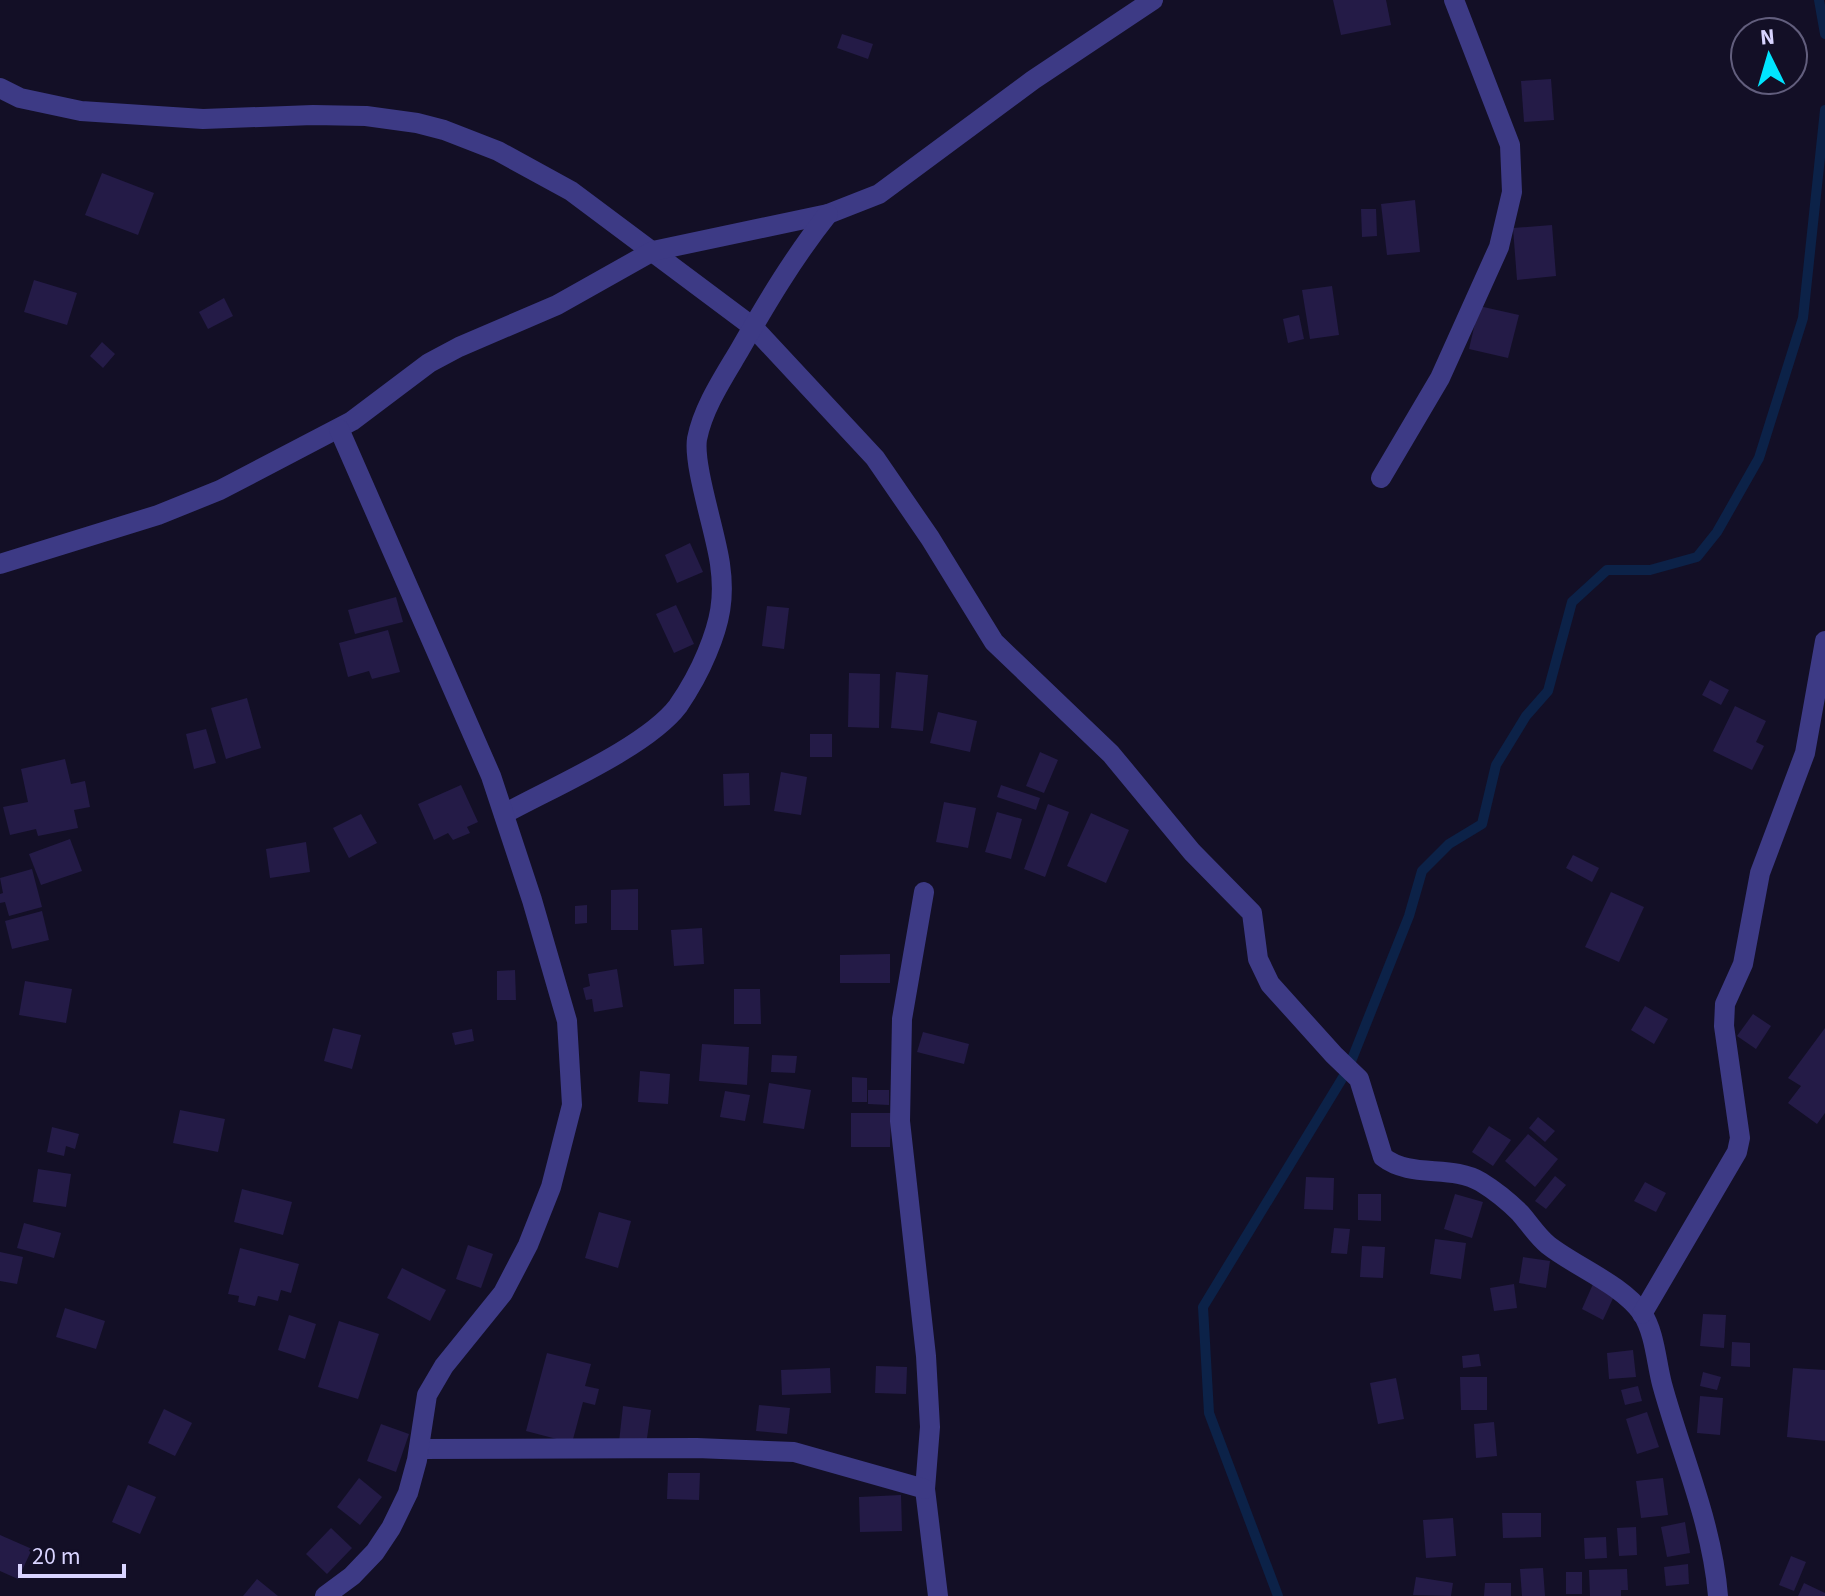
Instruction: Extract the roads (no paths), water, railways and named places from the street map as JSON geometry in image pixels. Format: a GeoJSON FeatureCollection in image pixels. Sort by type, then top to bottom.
{"type":"FeatureCollection","features":[{"type":"Feature","properties":{"kind":"street"},"geometry":{"type":"LineString","coordinates":[[0,564],[171,510],[220,490],[339,429],[429,363],[477,338],[557,305],[653,251],[828,214],[879,194],[1033,80],[1153,0]]}},
{"type":"Feature","properties":{"kind":"street"},"geometry":{"type":"LineString","coordinates":[[1381,478],[1440,378],[1499,247],[1512,192],[1510,145],[1454,0]]}},
{"type":"Feature","properties":{"kind":"street"},"geometry":{"type":"LineString","coordinates":[[0,88],[20,98],[81,111],[166,118],[334,115],[417,123],[498,151],[571,191],[753,327],[875,458],[930,538],[994,642],[1111,754],[1192,852],[1252,913],[1258,959],[1270,984],[1359,1079],[1383,1157],[1406,1169],[1461,1174],[1481,1182],[1517,1210],[1546,1244],[1624,1296],[1642,1314],[1652,1337],[1662,1384],[1697,1491],[1718,1596]]}},
{"type":"Feature","properties":{"kind":"street"},"geometry":{"type":"LineString","coordinates":[[504,814],[630,746],[653,730],[677,707],[703,663],[719,623],[722,588],[720,562],[696,442],[703,417],[753,327],[796,254],[828,214]]}},
{"type":"Feature","properties":{"kind":"street"},"geometry":{"type":"LineString","coordinates":[[325,1596],[352,1576],[375,1552],[391,1528],[408,1493],[419,1449],[427,1395],[444,1366],[503,1293],[528,1245],[551,1187],[572,1105],[567,1021],[491,776],[339,429]]}},
{"type":"Feature","properties":{"kind":"street"},"geometry":{"type":"LineString","coordinates":[[1642,1314],[1737,1152],[1740,1138],[1724,1026],[1725,1004],[1743,964],[1760,873],[1805,753],[1825,641]]}},
{"type":"Feature","properties":{"kind":"street"},"geometry":{"type":"LineString","coordinates":[[924,892],[902,1019],[900,1121],[926,1356],[930,1427],[925,1489],[938,1596]]}},
{"type":"Feature","properties":{"kind":"street"},"geometry":{"type":"LineString","coordinates":[[419,1449],[697,1448],[794,1452],[925,1489]]}},
{"type":"Feature","properties":{"kind":"waterway"},"geometry":{"type":"LineString","coordinates":[[1819,0],[1825,34]]}},
{"type":"Feature","properties":{"kind":"waterway"},"geometry":{"type":"LineString","coordinates":[[1278,1596],[1209,1413],[1203,1307],[1348,1069],[1409,916],[1422,871],[1449,844],[1482,824],[1496,765],[1526,716],[1548,691],[1572,602],[1607,570],[1650,570],[1697,557],[1717,532],[1759,458],[1803,318],[1825,110]]}}]}
